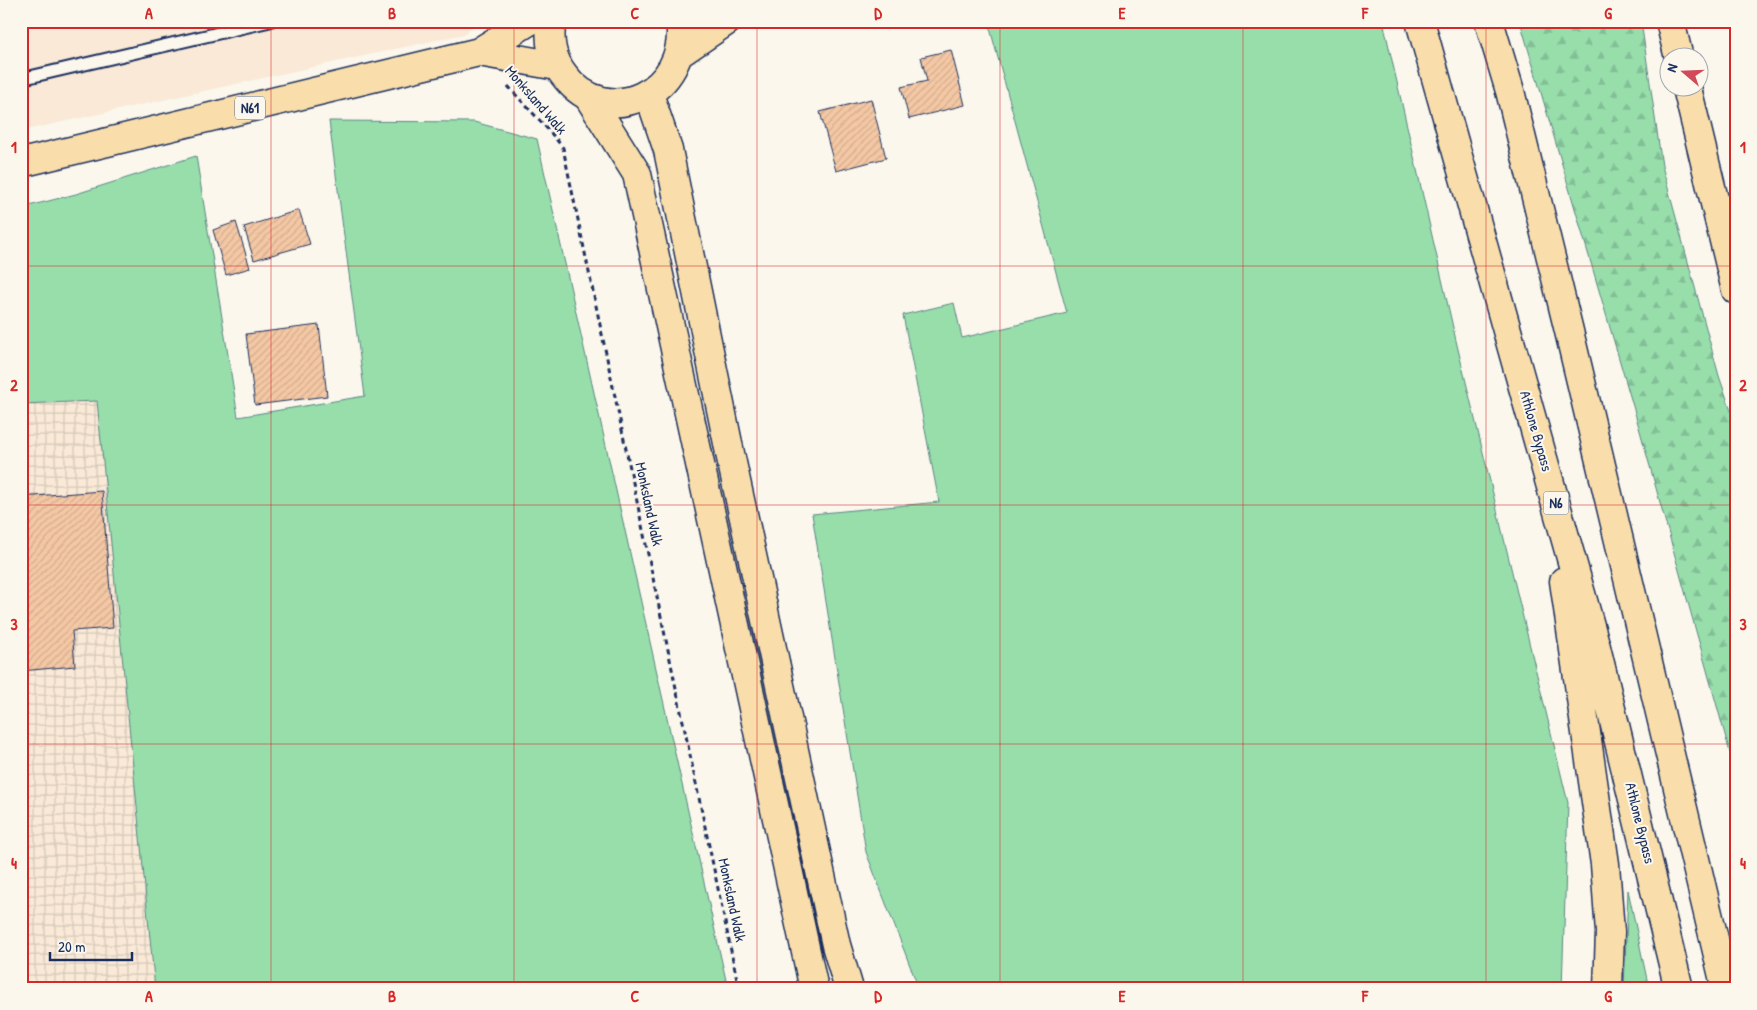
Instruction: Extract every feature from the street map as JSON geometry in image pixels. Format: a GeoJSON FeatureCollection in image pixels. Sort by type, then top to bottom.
{"type":"FeatureCollection","features":[{"type":"Feature","properties":{"kind":"main road","name":"N61"},"geometry":{"type":"LineString","coordinates":[[21,163],[479,52],[529,21]]}},
{"type":"Feature","properties":{"kind":"main road"},"geometry":{"type":"LineString","coordinates":[[552,21],[550,45],[557,66],[570,84],[588,96],[603,101],[619,102],[634,100],[649,94],[663,83],[673,69],[680,53],[682,34],[680,21]]}},
{"type":"Feature","properties":{"kind":"main road"},"geometry":{"type":"LineString","coordinates":[[680,53],[727,21]]}},
{"type":"Feature","properties":{"kind":"main road","name":"Athlone Bypass"},"geometry":{"type":"LineString","coordinates":[[1420,21],[1596,647],[1680,989]]}},
{"type":"Feature","properties":{"kind":"main road"},"geometry":{"type":"LineString","coordinates":[[1489,21],[1510,91],[1559,289],[1726,989]]}},
{"type":"Feature","properties":{"kind":"main road"},"geometry":{"type":"LineString","coordinates":[[1670,21],[1677,48]]}},
{"type":"Feature","properties":{"kind":"main road","name":"N61"},"geometry":{"type":"LineString","coordinates":[[479,52],[557,66]]}},
{"type":"Feature","properties":{"kind":"main road"},"geometry":{"type":"LineString","coordinates":[[649,94],[668,150],[731,458],[836,945],[849,989]]}},
{"type":"Feature","properties":{"kind":"main road"},"geometry":{"type":"LineString","coordinates":[[588,96],[637,174],[814,989]]}},
{"type":"Feature","properties":{"kind":"main road"},"geometry":{"type":"LineString","coordinates":[[1688,98],[1736,290]]}},
{"type":"Feature","properties":{"kind":"main road"},"geometry":{"type":"LineString","coordinates":[[1554,495],[1570,632],[1605,864],[1610,932],[1608,989]]}},
{"type":"Feature","properties":{"kind":"main road"},"geometry":{"type":"LineString","coordinates":[[1689,832],[1736,948]]}},
{"type":"Feature","properties":{"kind":"lane"},"geometry":{"type":"LineString","coordinates":[[21,79],[270,21]]}},
{"type":"Feature","properties":{"kind":"path","name":"Monksland Walk"},"geometry":{"type":"LineString","coordinates":[[479,52],[530,112],[547,126],[563,148],[739,989]]}},
{"type":"Feature","properties":{"kind":"shaded area"},"geometry":{"type":"Polygon","coordinates":[[[21,21],[479,21],[464,34],[21,131],[21,21]]]}},
{"type":"Feature","properties":{"kind":"shaded area"},"geometry":{"type":"Polygon","coordinates":[[[97,400],[155,989],[21,989],[21,404],[97,400]]]}},
{"type":"Feature","properties":{"kind":"green space"},"geometry":{"type":"Polygon","coordinates":[[[988,21],[1383,21],[1457,345],[1568,803],[1562,989],[919,989],[866,852],[812,514],[939,502],[903,315],[954,303],[962,338],[1067,313],[988,21]]]}},
{"type":"Feature","properties":{"kind":"green space"},"geometry":{"type":"Polygon","coordinates":[[[1520,21],[1641,21],[1662,166],[1719,376],[1736,425],[1736,774],[1635,413],[1520,21]]]}},
{"type":"Feature","properties":{"kind":"green space"},"geometry":{"type":"Polygon","coordinates":[[[329,121],[474,122],[537,139],[728,989],[155,989],[97,401],[21,404],[21,208],[76,194],[196,156],[238,417],[365,396],[329,121]]]}},
{"type":"Feature","properties":{"kind":"green space"},"geometry":{"type":"Polygon","coordinates":[[[1628,890],[1649,989],[1624,989],[1628,890]]]}},
{"type":"Feature","properties":{"kind":"building"},"geometry":{"type":"Polygon","coordinates":[[[951,50],[965,105],[909,119],[901,87],[927,81],[921,57],[951,50]]]}},
{"type":"Feature","properties":{"kind":"building"},"geometry":{"type":"Polygon","coordinates":[[[871,99],[886,158],[836,171],[820,112],[871,99]]]}},
{"type":"Feature","properties":{"kind":"building"},"geometry":{"type":"Polygon","coordinates":[[[299,210],[310,244],[254,260],[244,227],[299,210]]]}},
{"type":"Feature","properties":{"kind":"building"},"geometry":{"type":"Polygon","coordinates":[[[236,222],[250,268],[226,275],[213,230],[236,222]]]}},
{"type":"Feature","properties":{"kind":"building"},"geometry":{"type":"Polygon","coordinates":[[[319,325],[327,396],[255,405],[246,334],[319,325]]]}},
{"type":"Feature","properties":{"kind":"building"},"geometry":{"type":"Polygon","coordinates":[[[102,491],[113,628],[72,631],[75,666],[21,671],[21,497],[102,491]]]}}]}
